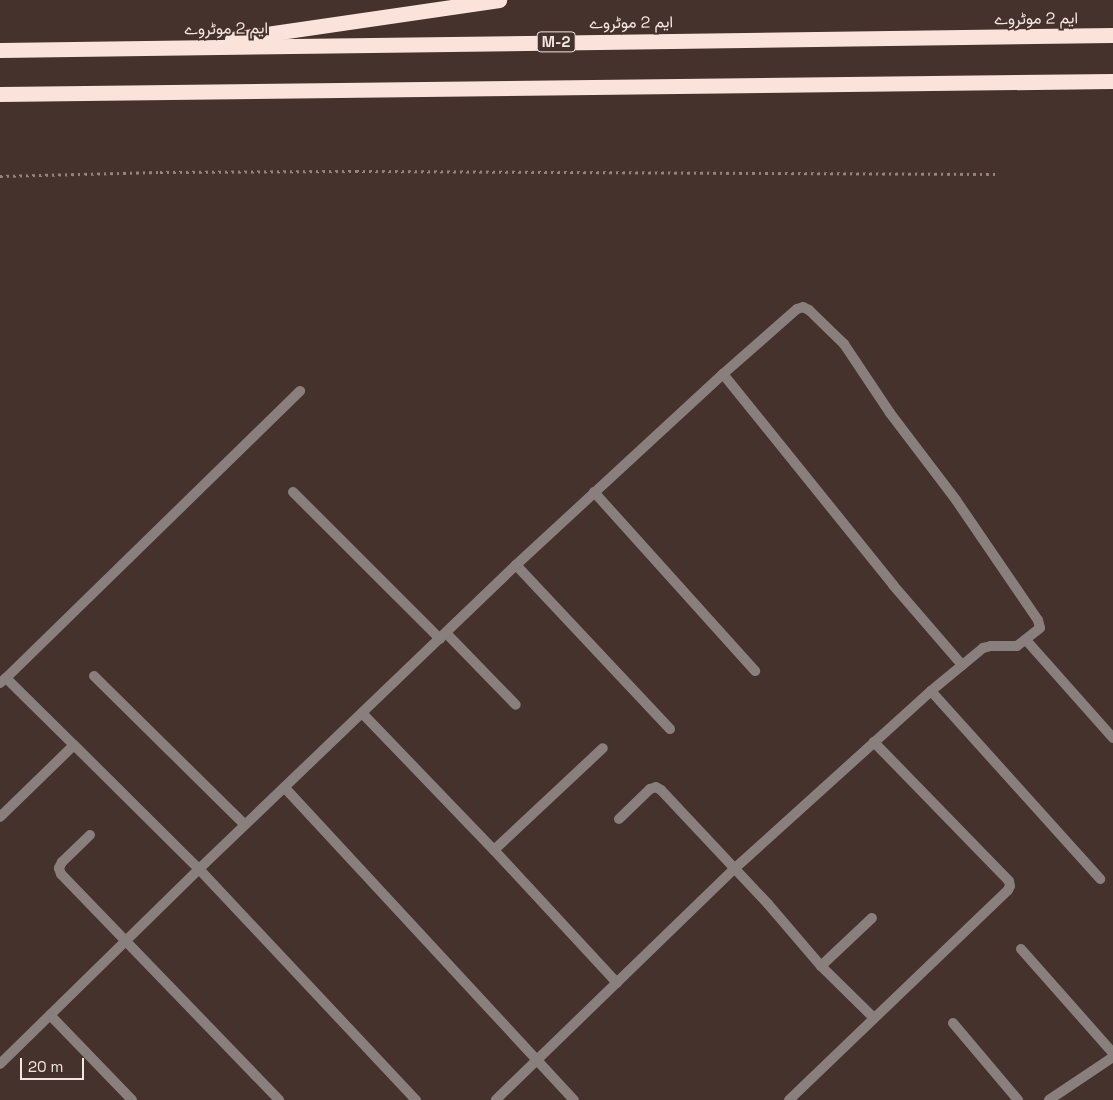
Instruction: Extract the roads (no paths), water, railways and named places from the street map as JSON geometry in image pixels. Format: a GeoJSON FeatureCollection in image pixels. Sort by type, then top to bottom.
{"type":"FeatureCollection","features":[{"type":"Feature","properties":{"kind":"highway"},"geometry":{"type":"LineString","coordinates":[[164,48],[499,0]]}},
{"type":"Feature","properties":{"kind":"highway","name":"ایم 2 موٹروے"},"geometry":{"type":"LineString","coordinates":[[0,50],[1113,35]]}},
{"type":"Feature","properties":{"kind":"highway"},"geometry":{"type":"LineString","coordinates":[[0,94],[1113,81]]}},
{"type":"Feature","properties":{"kind":"street"},"geometry":{"type":"LineString","coordinates":[[0,1064],[516,565],[723,374],[797,309],[803,307],[809,310],[844,344],[890,413],[956,500],[1038,620],[1040,628],[1017,646],[991,646],[984,648],[931,691],[736,868],[496,1100]]}},
{"type":"Feature","properties":{"kind":"street"},"geometry":{"type":"LineString","coordinates":[[723,374],[893,585],[962,666]]}},
{"type":"Feature","properties":{"kind":"street"},"geometry":{"type":"LineString","coordinates":[[300,391],[3,680],[74,745],[199,870],[416,1100]]}},
{"type":"Feature","properties":{"kind":"street"},"geometry":{"type":"LineString","coordinates":[[293,492],[516,705]]}},
{"type":"Feature","properties":{"kind":"street"},"geometry":{"type":"LineString","coordinates":[[594,492],[756,671]]}},
{"type":"Feature","properties":{"kind":"street"},"geometry":{"type":"LineString","coordinates":[[516,565],[670,729]]}},
{"type":"Feature","properties":{"kind":"street"},"geometry":{"type":"LineString","coordinates":[[1026,640],[1113,738]]}},
{"type":"Feature","properties":{"kind":"street"},"geometry":{"type":"LineString","coordinates":[[94,676],[245,825]]}},
{"type":"Feature","properties":{"kind":"street"},"geometry":{"type":"LineString","coordinates":[[931,691],[1100,879]]}},
{"type":"Feature","properties":{"kind":"street"},"geometry":{"type":"LineString","coordinates":[[363,714],[494,850],[617,984]]}},
{"type":"Feature","properties":{"kind":"street"},"geometry":{"type":"LineString","coordinates":[[789,1100],[1010,886],[1009,881],[874,742]]}},
{"type":"Feature","properties":{"kind":"street"},"geometry":{"type":"LineString","coordinates":[[0,817],[74,745]]}},
{"type":"Feature","properties":{"kind":"street"},"geometry":{"type":"LineString","coordinates":[[494,850],[603,748]]}},
{"type":"Feature","properties":{"kind":"street"},"geometry":{"type":"LineString","coordinates":[[619,819],[650,789],[656,787],[661,790],[736,868],[821,966],[874,1018]]}},
{"type":"Feature","properties":{"kind":"street"},"geometry":{"type":"LineString","coordinates":[[285,788],[574,1100]]}},
{"type":"Feature","properties":{"kind":"street"},"geometry":{"type":"LineString","coordinates":[[90,835],[59,868],[61,874],[279,1100]]}},
{"type":"Feature","properties":{"kind":"street"},"geometry":{"type":"LineString","coordinates":[[821,966],[872,918]]}},
{"type":"Feature","properties":{"kind":"street"},"geometry":{"type":"LineString","coordinates":[[1021,949],[1113,1053]]}},
{"type":"Feature","properties":{"kind":"street"},"geometry":{"type":"LineString","coordinates":[[50,1015],[132,1100]]}},
{"type":"Feature","properties":{"kind":"street"},"geometry":{"type":"LineString","coordinates":[[953,1023],[1018,1100]]}},
{"type":"Feature","properties":{"kind":"street"},"geometry":{"type":"LineString","coordinates":[[1049,1100],[1113,1057]]}}]}
